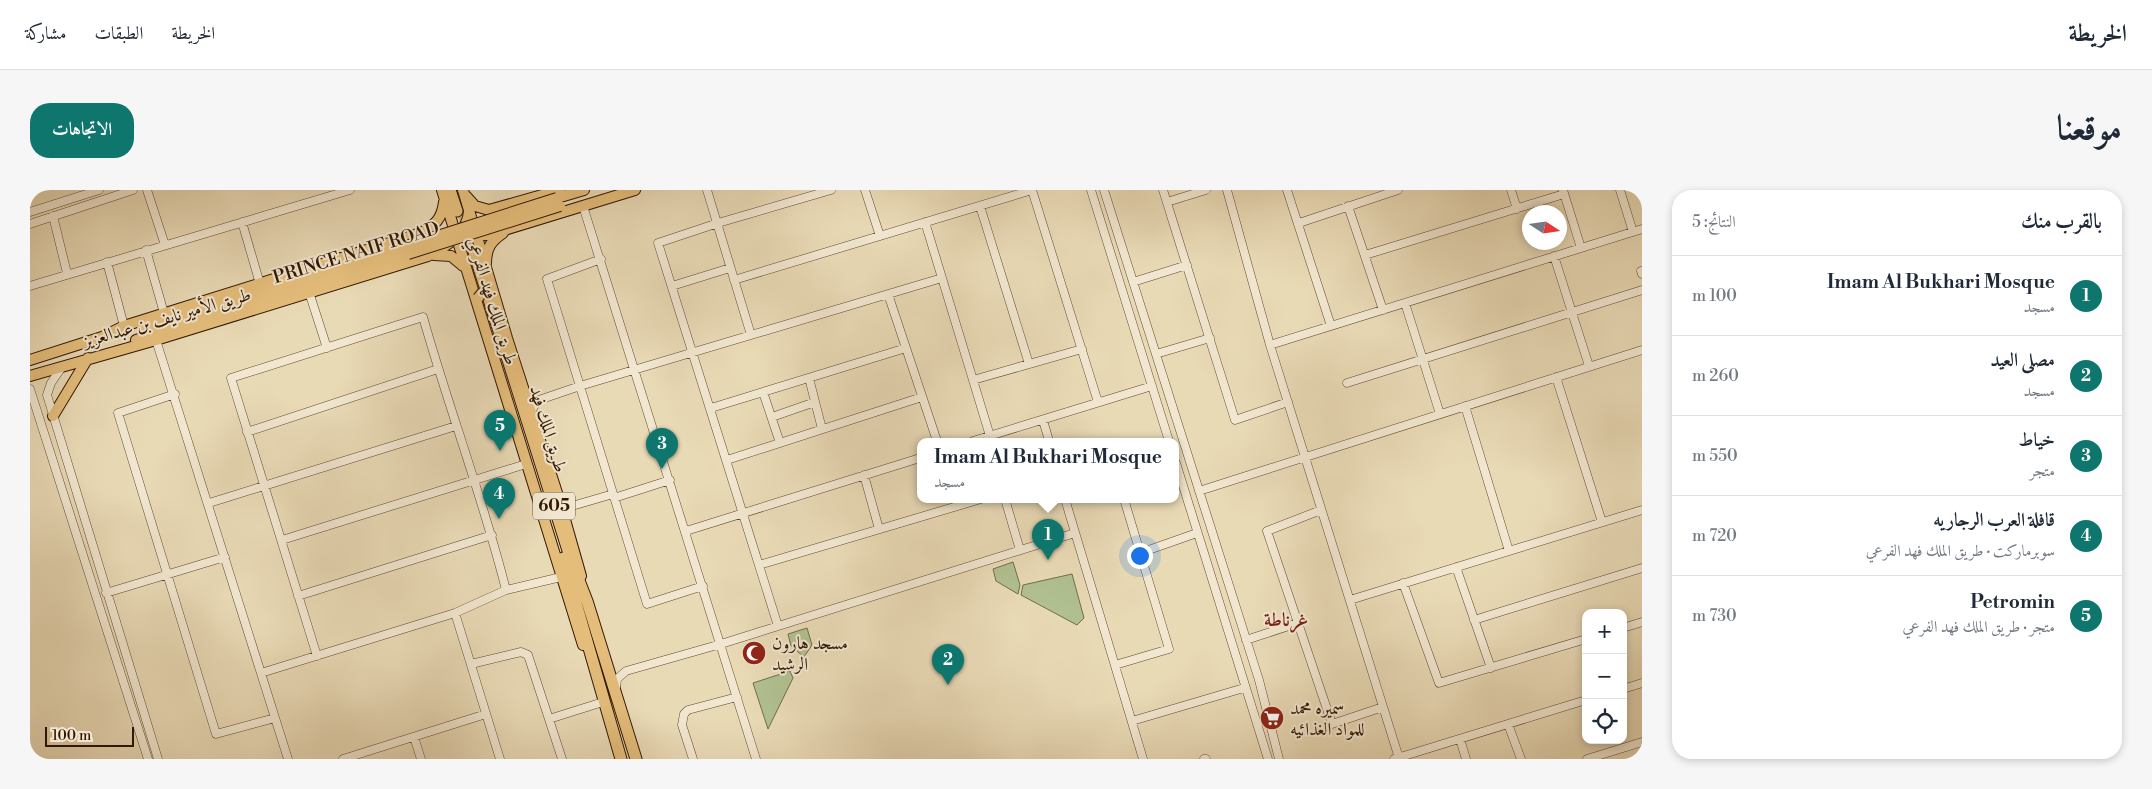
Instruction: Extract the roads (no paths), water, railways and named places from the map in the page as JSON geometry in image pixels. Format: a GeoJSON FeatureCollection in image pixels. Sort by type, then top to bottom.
{"type":"FeatureCollection","features":[{"type":"Feature","properties":{"kind":"highway"},"geometry":{"type":"LineString","coordinates":[[459,213],[461,191]]}},
{"type":"Feature","properties":{"kind":"highway"},"geometry":{"type":"LineString","coordinates":[[445,192],[459,213]]}},
{"type":"Feature","properties":{"kind":"highway","name":"طريق الملك فهد"},"geometry":{"type":"LineString","coordinates":[[470,250],[571,560],[587,601],[636,759]]}},
{"type":"Feature","properties":{"kind":"highway","name":"طريق الملك فهد"},"geometry":{"type":"LineString","coordinates":[[470,250],[583,624],[596,678],[621,759]]}},
{"type":"Feature","properties":{"kind":"main road","name":"PRINCE NAIF ROAD"},"geometry":{"type":"LineString","coordinates":[[110,352],[148,335],[407,250],[558,195],[584,190]]}},
{"type":"Feature","properties":{"kind":"main road","name":"PRINCE NAIF ROAD"},"geometry":{"type":"LineString","coordinates":[[505,206],[534,198],[612,190]]}},
{"type":"Feature","properties":{"kind":"main road"},"geometry":{"type":"LineString","coordinates":[[417,235],[442,229],[484,235],[508,230],[636,190]]}},
{"type":"Feature","properties":{"kind":"main road"},"geometry":{"type":"LineString","coordinates":[[461,191],[479,208],[489,210],[505,206]]}},
{"type":"Feature","properties":{"kind":"main road"},"geometry":{"type":"LineString","coordinates":[[417,235],[433,227],[440,219],[445,192]]}},
{"type":"Feature","properties":{"kind":"main road"},"geometry":{"type":"LineString","coordinates":[[534,198],[530,205],[531,213],[533,216],[542,219]]}},
{"type":"Feature","properties":{"kind":"main road"},"geometry":{"type":"LineString","coordinates":[[423,257],[448,246],[480,218],[505,206]]}},
{"type":"Feature","properties":{"kind":"main road"},"geometry":{"type":"LineString","coordinates":[[464,232],[455,224],[459,213],[467,222],[464,232],[461,242],[470,250]]}},
{"type":"Feature","properties":{"kind":"main road"},"geometry":{"type":"LineString","coordinates":[[486,267],[488,247],[493,240],[508,230]]}},
{"type":"Feature","properties":{"kind":"main road","name":"طريق الملك فهد الفرعي"},"geometry":{"type":"LineString","coordinates":[[464,232],[470,250],[486,267],[493,296],[532,411],[577,556],[587,601]]}},
{"type":"Feature","properties":{"kind":"main road"},"geometry":{"type":"LineString","coordinates":[[417,235],[424,239],[426,245],[423,257]]}},
{"type":"Feature","properties":{"kind":"main road","name":"طريق الأمير نايف بن عبدالعزيز"},"geometry":{"type":"LineString","coordinates":[[30,360],[102,337],[124,326],[164,313],[417,235]]}},
{"type":"Feature","properties":{"kind":"main road","name":"PRINCE NAIF ROAD"},"geometry":{"type":"LineString","coordinates":[[102,337],[137,329],[407,250]]}},
{"type":"Feature","properties":{"kind":"main road","name":"طريق الملك فهد الفرعي"},"geometry":{"type":"LineString","coordinates":[[470,250],[464,267],[478,302],[578,632],[596,678]]}},
{"type":"Feature","properties":{"kind":"main road"},"geometry":{"type":"LineString","coordinates":[[423,257],[440,254],[451,256],[464,267]]}},
{"type":"Feature","properties":{"kind":"main road","name":"طريق الأمير نايف بن عبدالعزيز"},"geometry":{"type":"LineString","coordinates":[[30,376],[156,340],[423,257]]}},
{"type":"Feature","properties":{"kind":"main road"},"geometry":{"type":"LineString","coordinates":[[478,302],[482,293],[493,296]]}},
{"type":"Feature","properties":{"kind":"main road"},"geometry":{"type":"LineString","coordinates":[[54,416],[88,358]]}},
{"type":"Feature","properties":{"kind":"street"},"geometry":{"type":"LineString","coordinates":[[30,212],[86,192],[97,190],[99,201]]}},
{"type":"Feature","properties":{"kind":"street"},"geometry":{"type":"LineString","coordinates":[[30,224],[134,190]]}},
{"type":"Feature","properties":{"kind":"street"},"geometry":{"type":"LineString","coordinates":[[147,190],[165,244]]}},
{"type":"Feature","properties":{"kind":"street"},"geometry":{"type":"LineString","coordinates":[[30,286],[67,273],[350,190]]}},
{"type":"Feature","properties":{"kind":"street"},"geometry":{"type":"LineString","coordinates":[[707,190],[751,335]]}},
{"type":"Feature","properties":{"kind":"street"},"geometry":{"type":"LineString","coordinates":[[778,626],[658,243],[718,223],[831,190]]}},
{"type":"Feature","properties":{"kind":"street"},"geometry":{"type":"LineString","coordinates":[[866,190],[880,236]]}},
{"type":"Feature","properties":{"kind":"street"},"geometry":{"type":"LineString","coordinates":[[734,280],[1032,190],[1098,402]]}},
{"type":"Feature","properties":{"kind":"street"},"geometry":{"type":"LineString","coordinates":[[1091,190],[1168,438]]}},
{"type":"Feature","properties":{"kind":"street"},"geometry":{"type":"LineString","coordinates":[[1104,190],[1259,680],[1279,759]]}},
{"type":"Feature","properties":{"kind":"street"},"geometry":{"type":"LineString","coordinates":[[1163,190],[1235,420],[1288,402]]}},
{"type":"Feature","properties":{"kind":"street"},"geometry":{"type":"LineString","coordinates":[[1167,202],[1206,190]]}},
{"type":"Feature","properties":{"kind":"street"},"geometry":{"type":"LineString","coordinates":[[1227,190],[1270,345],[1383,706],[1397,758],[1582,701]]}},
{"type":"Feature","properties":{"kind":"street"},"geometry":{"type":"LineString","coordinates":[[1287,190],[1331,326]]}},
{"type":"Feature","properties":{"kind":"street"},"geometry":{"type":"LineString","coordinates":[[1299,223],[1398,190]]}},
{"type":"Feature","properties":{"kind":"street"},"geometry":{"type":"LineString","coordinates":[[1511,190],[1517,209]]}},
{"type":"Feature","properties":{"kind":"street"},"geometry":{"type":"LineString","coordinates":[[1620,190],[1633,232]]}},
{"type":"Feature","properties":{"kind":"street"},"geometry":{"type":"LineString","coordinates":[[86,192],[89,204]]}},
{"type":"Feature","properties":{"kind":"street"},"geometry":{"type":"LineString","coordinates":[[1365,256],[1517,209],[1564,192],[1582,248]]}},
{"type":"Feature","properties":{"kind":"street"},"geometry":{"type":"LineString","coordinates":[[52,216],[55,204]]}},
{"type":"Feature","properties":{"kind":"street"},"geometry":{"type":"LineString","coordinates":[[583,206],[756,759]]}},
{"type":"Feature","properties":{"kind":"street"},"geometry":{"type":"LineString","coordinates":[[980,206],[1029,364]]}},
{"type":"Feature","properties":{"kind":"street"},"geometry":{"type":"LineString","coordinates":[[1348,206],[1383,310]]}},
{"type":"Feature","properties":{"kind":"street"},"geometry":{"type":"LineString","coordinates":[[44,207],[52,216],[67,273]]}},
{"type":"Feature","properties":{"kind":"street"},"geometry":{"type":"LineString","coordinates":[[242,222],[260,284]]}},
{"type":"Feature","properties":{"kind":"street"},"geometry":{"type":"LineString","coordinates":[[925,222],[990,436]]}},
{"type":"Feature","properties":{"kind":"street"},"geometry":{"type":"LineString","coordinates":[[1270,345],[1642,229]]}},
{"type":"Feature","properties":{"kind":"street"},"geometry":{"type":"LineString","coordinates":[[146,250],[164,313]]}},
{"type":"Feature","properties":{"kind":"street"},"geometry":{"type":"LineString","coordinates":[[1554,256],[1589,366]]}},
{"type":"Feature","properties":{"kind":"street"},"geometry":{"type":"LineString","coordinates":[[600,259],[546,279],[647,604],[703,586]]}},
{"type":"Feature","properties":{"kind":"street"},"geometry":{"type":"LineString","coordinates":[[107,262],[124,326]]}},
{"type":"Feature","properties":{"kind":"street"},"geometry":{"type":"LineString","coordinates":[[1133,282],[1187,265]]}},
{"type":"Feature","properties":{"kind":"street"},"geometry":{"type":"LineString","coordinates":[[672,286],[730,268]]}},
{"type":"Feature","properties":{"kind":"street"},"geometry":{"type":"LineString","coordinates":[[532,411],[536,401],[580,386],[942,278]]}},
{"type":"Feature","properties":{"kind":"street"},"geometry":{"type":"LineString","coordinates":[[1347,382],[1642,290]]}},
{"type":"Feature","properties":{"kind":"street"},"geometry":{"type":"LineString","coordinates":[[309,292],[327,348]]}},
{"type":"Feature","properties":{"kind":"street"},"geometry":{"type":"LineString","coordinates":[[888,294],[936,438]]}},
{"type":"Feature","properties":{"kind":"street"},"geometry":{"type":"LineString","coordinates":[[1405,303],[1440,414]]}},
{"type":"Feature","properties":{"kind":"street"},"geometry":{"type":"LineString","coordinates":[[317,656],[231,378],[423,317],[492,535],[506,590]]}},
{"type":"Feature","properties":{"kind":"street"},"geometry":{"type":"LineString","coordinates":[[1156,354],[1210,338]]}},
{"type":"Feature","properties":{"kind":"street"},"geometry":{"type":"LineString","coordinates":[[156,340],[175,394],[288,759]]}},
{"type":"Feature","properties":{"kind":"street"},"geometry":{"type":"LineString","coordinates":[[710,408],[906,348]]}},
{"type":"Feature","properties":{"kind":"street"},"geometry":{"type":"LineString","coordinates":[[973,380],[1082,349]]}},
{"type":"Feature","properties":{"kind":"street"},"geometry":{"type":"LineString","coordinates":[[1199,491],[1642,350]]}},
{"type":"Feature","properties":{"kind":"street"},"geometry":{"type":"LineString","coordinates":[[63,366],[50,383],[47,395],[158,759]]}},
{"type":"Feature","properties":{"kind":"street"},"geometry":{"type":"LineString","coordinates":[[247,432],[438,369]]}},
{"type":"Feature","properties":{"kind":"street"},"geometry":{"type":"LineString","coordinates":[[1556,377],[1602,522]]}},
{"type":"Feature","properties":{"kind":"street"},"geometry":{"type":"LineString","coordinates":[[809,378],[822,429]]}},
{"type":"Feature","properties":{"kind":"street"},"geometry":{"type":"LineString","coordinates":[[983,438],[1152,386]]}},
{"type":"Feature","properties":{"kind":"street"},"geometry":{"type":"LineString","coordinates":[[30,389],[148,759]]}},
{"type":"Feature","properties":{"kind":"street"},"geometry":{"type":"LineString","coordinates":[[763,392],[780,442]]}},
{"type":"Feature","properties":{"kind":"street"},"geometry":{"type":"LineString","coordinates":[[175,394],[118,414],[166,575],[216,734],[275,718]]}},
{"type":"Feature","properties":{"kind":"street"},"geometry":{"type":"LineString","coordinates":[[726,460],[922,397]]}},
{"type":"Feature","properties":{"kind":"street"},"geometry":{"type":"LineString","coordinates":[[772,417],[815,402]]}},
{"type":"Feature","properties":{"kind":"street"},"geometry":{"type":"LineString","coordinates":[[1465,406],[1509,551]]}},
{"type":"Feature","properties":{"kind":"street"},"geometry":{"type":"LineString","coordinates":[[1043,420],[1048,438]]}},
{"type":"Feature","properties":{"kind":"street"},"geometry":{"type":"LineString","coordinates":[[209,503],[456,426]]}},
{"type":"Feature","properties":{"kind":"street"},"geometry":{"type":"LineString","coordinates":[[686,531],[917,459]]}},
{"type":"Feature","properties":{"kind":"street"},"geometry":{"type":"LineString","coordinates":[[282,540],[526,464]]}},
{"type":"Feature","properties":{"kind":"street"},"geometry":{"type":"LineString","coordinates":[[1179,473],[1244,688],[1268,759]]}},
{"type":"Feature","properties":{"kind":"street"},"geometry":{"type":"LineString","coordinates":[[864,475],[879,530]]}},
{"type":"Feature","properties":{"kind":"street"},"geometry":{"type":"LineString","coordinates":[[560,502],[566,506],[572,506],[670,480]]}},
{"type":"Feature","properties":{"kind":"street"},"geometry":{"type":"LineString","coordinates":[[759,565],[968,503]]}},
{"type":"Feature","properties":{"kind":"street"},"geometry":{"type":"LineString","coordinates":[[1006,503],[1020,550]]}},
{"type":"Feature","properties":{"kind":"street"},"geometry":{"type":"LineString","coordinates":[[1066,503],[1144,759]]}},
{"type":"Feature","properties":{"kind":"street"},"geometry":{"type":"LineString","coordinates":[[1115,665],[1169,649],[1125,503]]}},
{"type":"Feature","properties":{"kind":"street"},"geometry":{"type":"LineString","coordinates":[[1321,510],[1267,531],[1332,724],[1383,706]]}},
{"type":"Feature","properties":{"kind":"street"},"geometry":{"type":"LineString","coordinates":[[1350,600],[1642,510]]}},
{"type":"Feature","properties":{"kind":"street"},"geometry":{"type":"LineString","coordinates":[[615,693],[618,679],[626,671],[721,644],[1075,533]]}},
{"type":"Feature","properties":{"kind":"street"},"geometry":{"type":"LineString","coordinates":[[1140,553],[1197,533]]}},
{"type":"Feature","properties":{"kind":"street"},"geometry":{"type":"LineString","coordinates":[[298,596],[492,535]]}},
{"type":"Feature","properties":{"kind":"street"},"geometry":{"type":"LineString","coordinates":[[106,593],[225,557]]}},
{"type":"Feature","properties":{"kind":"street"},"geometry":{"type":"LineString","coordinates":[[1456,567],[1490,668]]}},
{"type":"Feature","properties":{"kind":"street"},"geometry":{"type":"LineString","coordinates":[[1474,620],[1642,568]]}},
{"type":"Feature","properties":{"kind":"street"},"geometry":{"type":"LineString","coordinates":[[261,673],[455,613],[506,590],[561,577]]}},
{"type":"Feature","properties":{"kind":"street"},"geometry":{"type":"LineString","coordinates":[[1403,583],[1439,683],[1582,640]]}},
{"type":"Feature","properties":{"kind":"street"},"geometry":{"type":"LineString","coordinates":[[455,613],[500,759]]}},
{"type":"Feature","properties":{"kind":"street"},"geometry":{"type":"LineString","coordinates":[[1627,627],[1642,622]]}},
{"type":"Feature","properties":{"kind":"street"},"geometry":{"type":"LineString","coordinates":[[1246,640],[1298,623]]}},
{"type":"Feature","properties":{"kind":"street"},"geometry":{"type":"LineString","coordinates":[[471,664],[521,652],[528,655],[562,759]]}},
{"type":"Feature","properties":{"kind":"street"},"geometry":{"type":"LineString","coordinates":[[1627,688],[1642,683]]}},
{"type":"Feature","properties":{"kind":"street"},"geometry":{"type":"LineString","coordinates":[[1132,721],[1244,688]]}},
{"type":"Feature","properties":{"kind":"street"},"geometry":{"type":"LineString","coordinates":[[693,759],[682,725],[684,714],[688,710],[737,697]]}},
{"type":"Feature","properties":{"kind":"street"},"geometry":{"type":"LineString","coordinates":[[550,719],[604,702]]}},
{"type":"Feature","properties":{"kind":"street"},"geometry":{"type":"LineString","coordinates":[[343,759],[357,757],[486,714]]}},
{"type":"Feature","properties":{"kind":"street"},"geometry":{"type":"LineString","coordinates":[[1508,724],[1521,759]]}},
{"type":"Feature","properties":{"kind":"street"},"geometry":{"type":"LineString","coordinates":[[414,737],[421,759]]}},
{"type":"Feature","properties":{"kind":"street"},"geometry":{"type":"LineString","coordinates":[[1460,739],[1466,759]]}},
{"type":"Feature","properties":{"kind":"street"},"geometry":{"type":"LineString","coordinates":[[1587,759],[1642,742]]}},
{"type":"Feature","properties":{"kind":"tunnel"},"geometry":{"type":"LineString","coordinates":[[462,210],[474,252]]}},
{"type":"Feature","properties":{"kind":"place","name":"Petromin"},"geometry":{"type":"Point","coordinates":[500,451]}},
{"type":"Feature","properties":{"kind":"place","name":"خياط"},"geometry":{"type":"Point","coordinates":[662,469]}},
{"type":"Feature","properties":{"kind":"place","name":"قافلة العرب الرجاريه"},"geometry":{"type":"Point","coordinates":[499,519]}},
{"type":"Feature","properties":{"kind":"place","name":"Imam Al Bukhari Mosque"},"geometry":{"type":"Point","coordinates":[1048,560]}},
{"type":"Feature","properties":{"kind":"place","name":"مسجد هارون الرشيد"},"geometry":{"type":"Point","coordinates":[754,653]}},
{"type":"Feature","properties":{"kind":"place","name":"مصلى العيد"},"geometry":{"type":"Point","coordinates":[948,685]}},
{"type":"Feature","properties":{"kind":"place","name":"سميره محمد للمواد الغذائيه"},"geometry":{"type":"Point","coordinates":[1272,718]}},
{"type":"Feature","properties":{"kind":"district","name":"غرناطة"},"geometry":{"type":"Point","coordinates":[1286,620]}}]}
